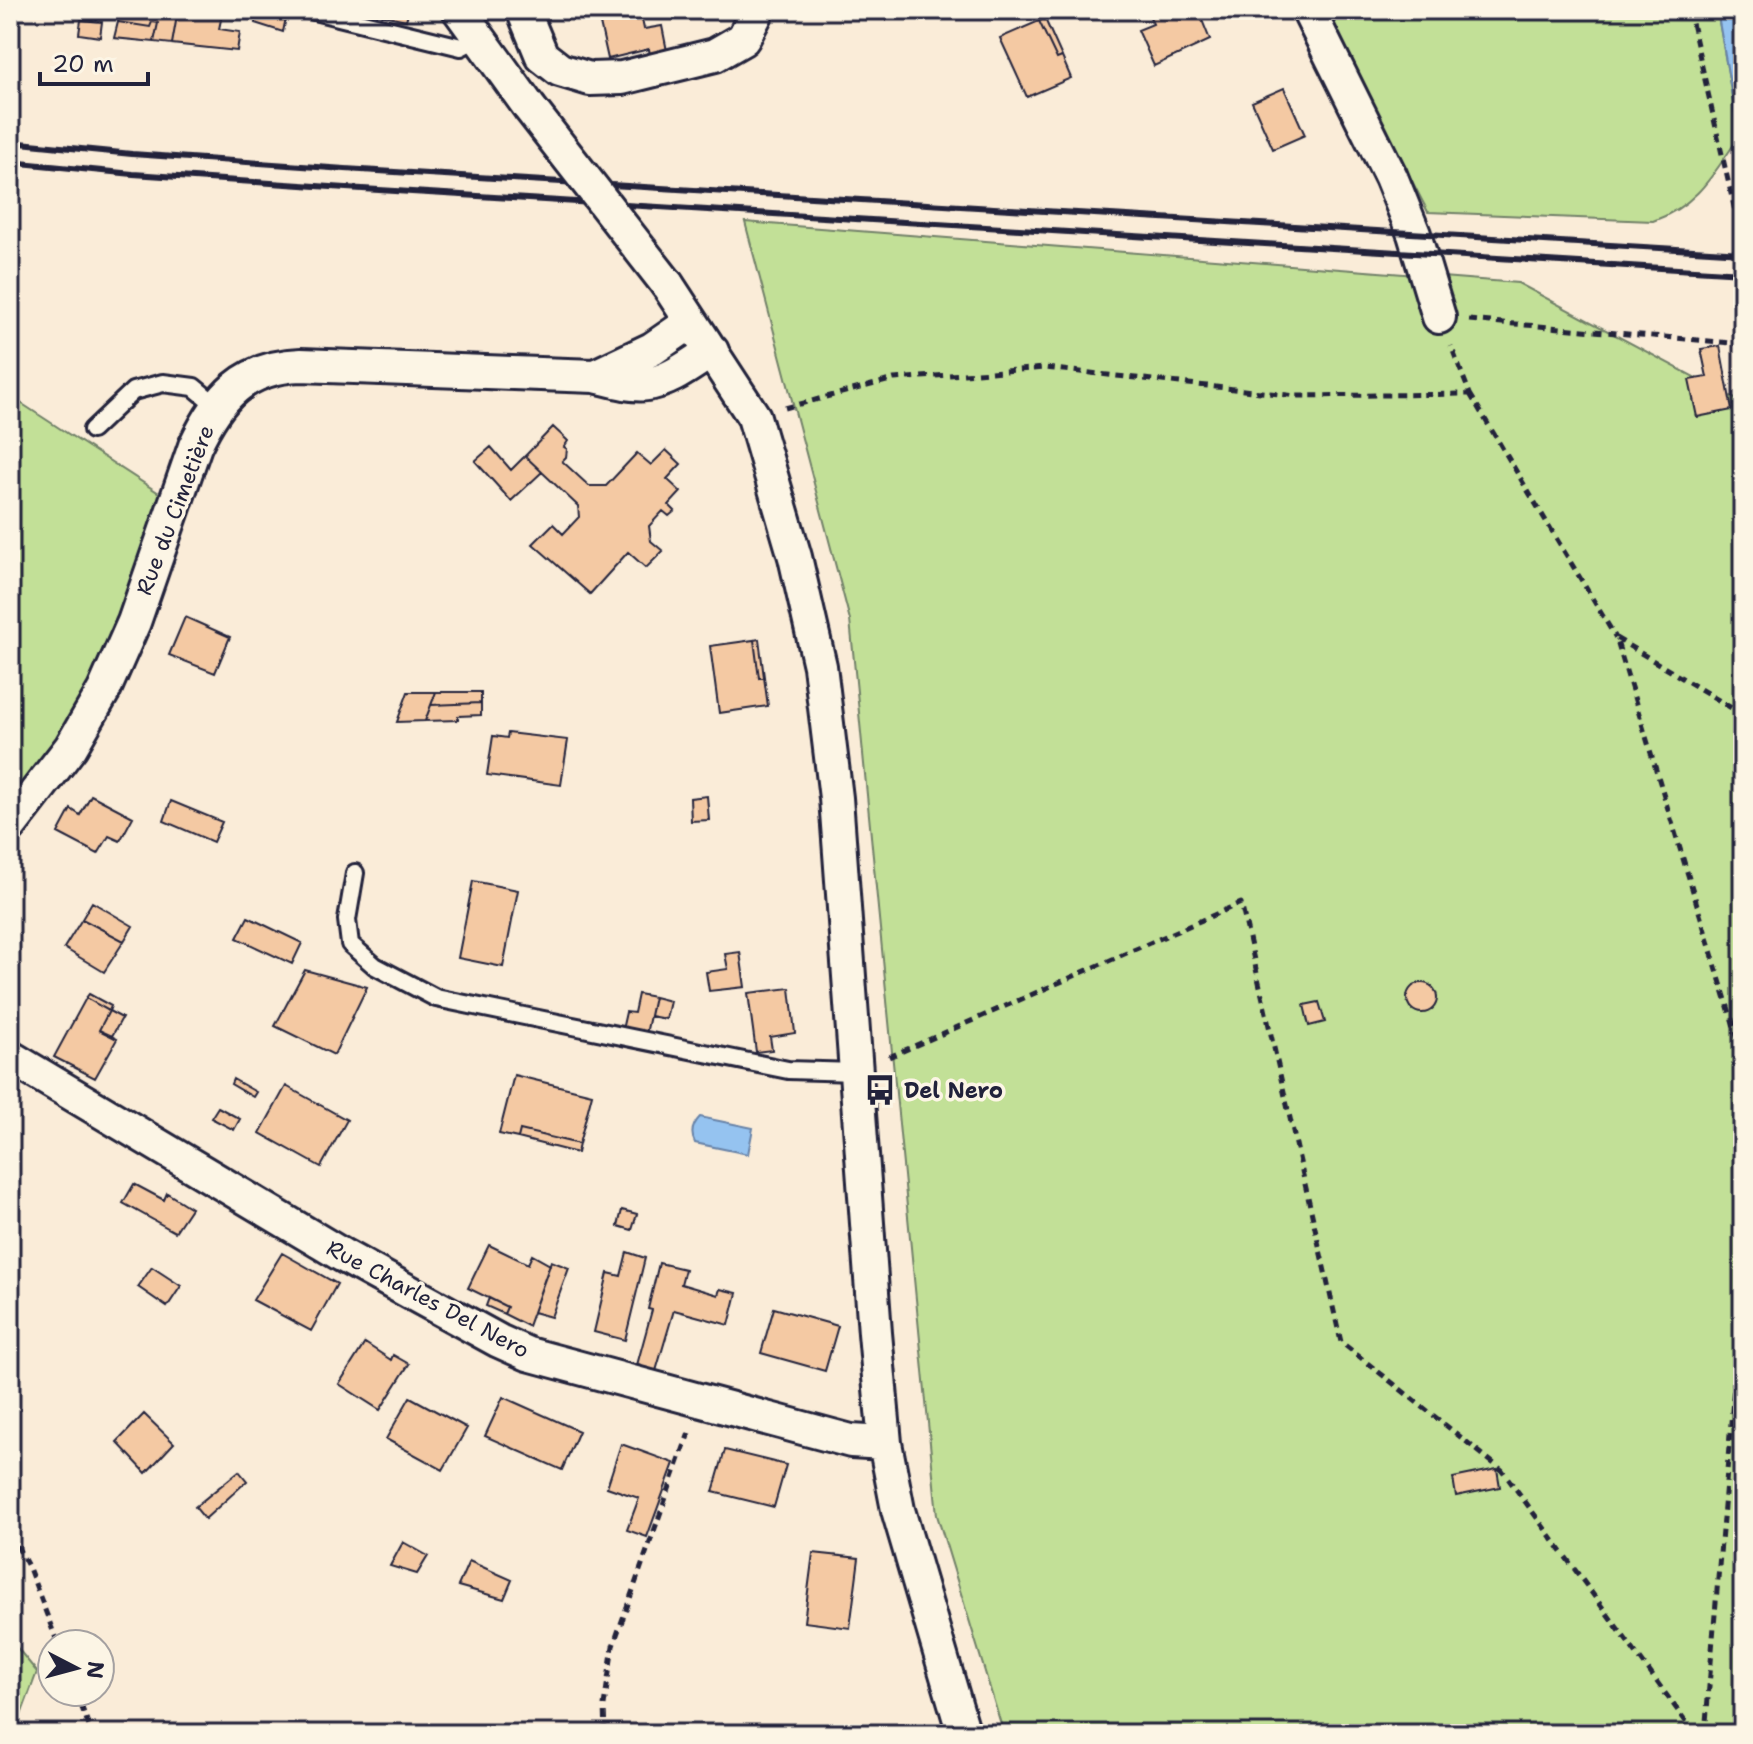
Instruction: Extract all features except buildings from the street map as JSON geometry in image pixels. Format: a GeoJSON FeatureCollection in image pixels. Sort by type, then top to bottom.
{"type":"FeatureCollection","features":[{"type":"Feature","properties":{"kind":"street"},"geometry":{"type":"LineString","coordinates":[[459,10],[529,107],[667,284],[754,417],[795,557],[820,666],[836,798],[885,1443],[898,1510],[964,1734]]}},
{"type":"Feature","properties":{"kind":"street"},"geometry":{"type":"LineString","coordinates":[[523,10],[542,56],[560,70],[590,79],[622,78],[715,55],[743,39],[756,10]]}},
{"type":"Feature","properties":{"kind":"street"},"geometry":{"type":"LineString","coordinates":[[1308,10],[1391,177],[1414,234],[1439,317]]}},
{"type":"Feature","properties":{"kind":"street","name":"Rue du Cimetière"},"geometry":{"type":"LineString","coordinates":[[595,376],[652,349],[691,322]]}},
{"type":"Feature","properties":{"kind":"street","name":"Rue du Cimetière"},"geometry":{"type":"LineString","coordinates":[[10,826],[71,747],[104,690],[134,622],[195,446],[217,406],[241,383],[261,371],[301,365],[595,376],[649,384],[669,377],[712,351]]}},
{"type":"Feature","properties":{"kind":"street","name":"Rue Charles Del Nero"},"geometry":{"type":"LineString","coordinates":[[10,1057],[342,1255],[528,1354],[851,1441],[885,1443]]}},
{"type":"Feature","properties":{"kind":"lane"},"geometry":{"type":"LineString","coordinates":[[310,10],[461,47],[480,37]]}},
{"type":"Feature","properties":{"kind":"lane"},"geometry":{"type":"LineString","coordinates":[[92,430],[133,391],[163,383],[194,387],[217,406]]}},
{"type":"Feature","properties":{"kind":"lane"},"geometry":{"type":"LineString","coordinates":[[355,873],[347,920],[350,944],[375,966],[436,998],[788,1070],[856,1072]]}},
{"type":"Feature","properties":{"kind":"path"},"geometry":{"type":"LineString","coordinates":[[1689,10],[1743,237]]}},
{"type":"Feature","properties":{"kind":"path"},"geometry":{"type":"LineString","coordinates":[[1743,344],[1439,317],[1470,394],[1616,638],[1743,1056]]}},
{"type":"Feature","properties":{"kind":"path"},"geometry":{"type":"LineString","coordinates":[[754,417],[894,379],[1045,368],[1297,396],[1470,394]]}},
{"type":"Feature","properties":{"kind":"path"},"geometry":{"type":"LineString","coordinates":[[1616,638],[1743,715]]}},
{"type":"Feature","properties":{"kind":"path"},"geometry":{"type":"LineString","coordinates":[[856,1072],[1241,903],[1341,1342],[1502,1470],[1695,1734]]}},
{"type":"Feature","properties":{"kind":"path"},"geometry":{"type":"LineString","coordinates":[[1705,1734],[1743,1279]]}},
{"type":"Feature","properties":{"kind":"path"},"geometry":{"type":"LineString","coordinates":[[605,1734],[604,1706],[613,1646],[702,1399]]}},
{"type":"Feature","properties":{"kind":"path"},"geometry":{"type":"LineString","coordinates":[[10,1533],[29,1568],[52,1628]]}},
{"type":"Feature","properties":{"kind":"path"},"geometry":{"type":"LineString","coordinates":[[82,1708],[92,1734]]}},
{"type":"Feature","properties":{"kind":"green space"},"geometry":{"type":"Polygon","coordinates":[[[1328,10],[1717,10],[1739,137],[1693,197],[1653,221],[1428,212],[1348,57],[1328,10]]]}},
{"type":"Feature","properties":{"kind":"green space"},"geometry":{"type":"Polygon","coordinates":[[[745,222],[1518,283],[1743,403],[1743,1734],[1004,1734],[937,1515],[850,620],[745,222]]]}},
{"type":"Feature","properties":{"kind":"green space"},"geometry":{"type":"Polygon","coordinates":[[[10,396],[165,497],[76,729],[10,808],[10,396]]]}},
{"type":"Feature","properties":{"kind":"green space"},"geometry":{"type":"Polygon","coordinates":[[[10,1639],[36,1675],[14,1734],[10,1734],[10,1639]]]}},
{"type":"Feature","properties":{"kind":"water"},"geometry":{"type":"Polygon","coordinates":[[[1717,10],[1743,10],[1743,159],[1717,10]]]}},
{"type":"Feature","properties":{"kind":"water"},"geometry":{"type":"Polygon","coordinates":[[[700,1117],[753,1128],[748,1154],[695,1143],[693,1129],[700,1117]]]}},
{"type":"Feature","properties":{"kind":"railway"},"geometry":{"type":"LineString","coordinates":[[10,142],[345,169],[1743,253]]}},
{"type":"Feature","properties":{"kind":"railway"},"geometry":{"type":"LineString","coordinates":[[10,162],[133,174],[346,188],[1743,273]]}},
{"type":"Feature","properties":{"kind":"place","name":"Del Nero"},"geometry":{"type":"Point","coordinates":[880,1090]}}]}
